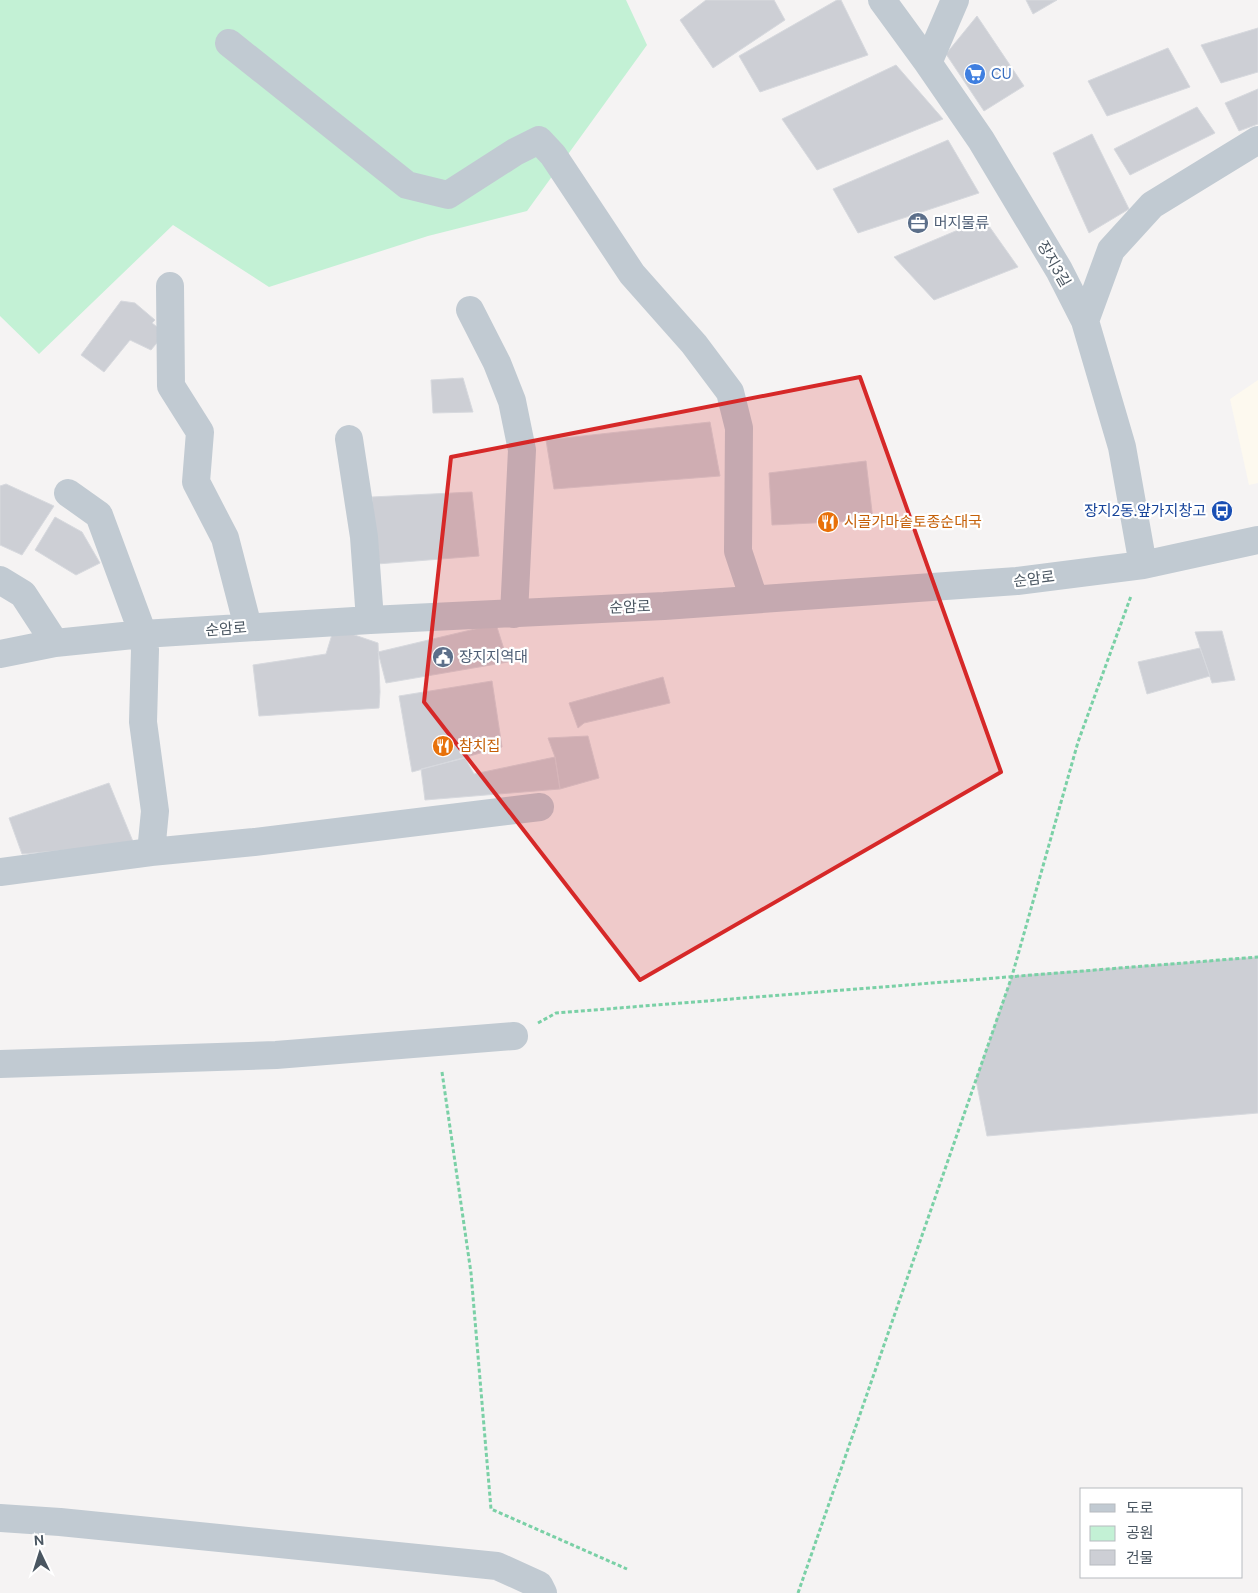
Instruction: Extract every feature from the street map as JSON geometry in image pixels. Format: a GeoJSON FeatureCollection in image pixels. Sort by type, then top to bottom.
{"type":"FeatureCollection","features":[{"type":"Feature","properties":{"kind":"street","name":"장지3길"},"geometry":{"type":"LineString","coordinates":[[882,0],[981,140],[1059,270],[1085,322],[1122,447],[1143,565]]}},
{"type":"Feature","properties":{"kind":"street"},"geometry":{"type":"LineString","coordinates":[[928,63],[955,0]]}},
{"type":"Feature","properties":{"kind":"street"},"geometry":{"type":"LineString","coordinates":[[229,43],[407,185],[448,196],[514,152],[539,140],[553,155],[632,274],[694,344],[730,392],[738,428],[738,551],[754,599]]}},
{"type":"Feature","properties":{"kind":"street"},"geometry":{"type":"LineString","coordinates":[[1085,322],[1111,250],[1152,205],[1258,140]]}},
{"type":"Feature","properties":{"kind":"street"},"geometry":{"type":"LineString","coordinates":[[170,286],[171,386],[200,432],[196,482],[225,538],[248,627]]}},
{"type":"Feature","properties":{"kind":"street"},"geometry":{"type":"LineString","coordinates":[[470,310],[497,363],[512,401],[522,450],[514,614]]}},
{"type":"Feature","properties":{"kind":"street"},"geometry":{"type":"LineString","coordinates":[[349,439],[364,537],[370,620]]}},
{"type":"Feature","properties":{"kind":"street"},"geometry":{"type":"LineString","coordinates":[[68,493],[99,515],[143,634],[145,650],[143,722],[155,812],[151,852]]}},
{"type":"Feature","properties":{"kind":"street","name":"순암로"},"geometry":{"type":"LineString","coordinates":[[0,654],[55,643],[143,634],[370,620],[514,614],[1017,581],[1143,565],[1258,540]]}},
{"type":"Feature","properties":{"kind":"street"},"geometry":{"type":"LineString","coordinates":[[0,580],[23,594],[55,643]]}},
{"type":"Feature","properties":{"kind":"street"},"geometry":{"type":"LineString","coordinates":[[0,872],[151,852],[254,842],[540,807]]}},
{"type":"Feature","properties":{"kind":"street"},"geometry":{"type":"LineString","coordinates":[[0,1064],[276,1056],[514,1036]]}},
{"type":"Feature","properties":{"kind":"street"},"geometry":{"type":"LineString","coordinates":[[0,1518],[60,1522],[497,1566],[539,1585],[543,1593]]}},
{"type":"Feature","properties":{"kind":"path"},"geometry":{"type":"LineString","coordinates":[[798,1593],[1012,976],[1078,742],[1143,565]]}},
{"type":"Feature","properties":{"kind":"path"},"geometry":{"type":"LineString","coordinates":[[514,1036],[556,1013],[1258,956]]}},
{"type":"Feature","properties":{"kind":"path"},"geometry":{"type":"LineString","coordinates":[[437,1042],[471,1273],[491,1509],[627,1569]]}},
{"type":"Feature","properties":{"kind":"highlighted area"},"geometry":{"type":"Polygon","coordinates":[[[860,377],[1001,772],[640,980],[424,702],[451,457],[860,377]]]}},
{"type":"Feature","properties":{"kind":"shaded area"},"geometry":{"type":"Polygon","coordinates":[[[1258,380],[1258,483],[1249,485],[1230,399],[1258,380]]]}},
{"type":"Feature","properties":{"kind":"green space"},"geometry":{"type":"Polygon","coordinates":[[[0,0],[626,0],[647,45],[527,211],[428,236],[269,287],[173,225],[39,354],[0,316],[0,0]]]}},
{"type":"Feature","properties":{"kind":"building"},"geometry":{"type":"Polygon","coordinates":[[[706,0],[774,0],[785,20],[713,68],[680,20],[706,0]]]}},
{"type":"Feature","properties":{"kind":"building"},"geometry":{"type":"Polygon","coordinates":[[[837,0],[841,0],[868,55],[760,92],[739,56],[837,0]]]}},
{"type":"Feature","properties":{"kind":"building"},"geometry":{"type":"Polygon","coordinates":[[[1026,0],[1057,0],[1033,14],[1026,0]]]}},
{"type":"Feature","properties":{"kind":"building"},"geometry":{"type":"Polygon","coordinates":[[[977,16],[1024,86],[984,111],[946,54],[977,16]]]}},
{"type":"Feature","properties":{"kind":"building"},"geometry":{"type":"Polygon","coordinates":[[[1258,28],[1258,72],[1221,83],[1201,45],[1258,28]]]}},
{"type":"Feature","properties":{"kind":"building"},"geometry":{"type":"Polygon","coordinates":[[[1168,48],[1190,87],[1107,116],[1088,81],[1168,48]]]}},
{"type":"Feature","properties":{"kind":"building"},"geometry":{"type":"Polygon","coordinates":[[[896,65],[943,119],[817,170],[782,119],[896,65]]]}},
{"type":"Feature","properties":{"kind":"building"},"geometry":{"type":"Polygon","coordinates":[[[1258,89],[1258,124],[1239,131],[1225,103],[1258,89]]]}},
{"type":"Feature","properties":{"kind":"building"},"geometry":{"type":"Polygon","coordinates":[[[1197,107],[1215,133],[1130,175],[1114,149],[1197,107]]]}},
{"type":"Feature","properties":{"kind":"building"},"geometry":{"type":"Polygon","coordinates":[[[1092,134],[1129,209],[1089,233],[1053,153],[1092,134]]]}},
{"type":"Feature","properties":{"kind":"building"},"geometry":{"type":"Polygon","coordinates":[[[948,140],[979,193],[858,233],[833,189],[948,140]]]}},
{"type":"Feature","properties":{"kind":"building"},"geometry":{"type":"Polygon","coordinates":[[[984,219],[1018,267],[934,300],[894,257],[984,219]]]}},
{"type":"Feature","properties":{"kind":"building"},"geometry":{"type":"Polygon","coordinates":[[[121,301],[135,303],[155,320],[152,323],[165,333],[151,350],[130,340],[104,372],[81,355],[121,301]]]}},
{"type":"Feature","properties":{"kind":"building"},"geometry":{"type":"Polygon","coordinates":[[[463,378],[473,412],[433,413],[431,380],[463,378]]]}},
{"type":"Feature","properties":{"kind":"building"},"geometry":{"type":"Polygon","coordinates":[[[710,422],[720,476],[554,489],[546,440],[710,422]]]}},
{"type":"Feature","properties":{"kind":"building"},"geometry":{"type":"Polygon","coordinates":[[[866,461],[873,520],[772,525],[769,473],[866,461]]]}},
{"type":"Feature","properties":{"kind":"building"},"geometry":{"type":"Polygon","coordinates":[[[6,484],[54,506],[22,555],[0,545],[0,486],[6,484]]]}},
{"type":"Feature","properties":{"kind":"building"},"geometry":{"type":"Polygon","coordinates":[[[472,492],[479,556],[377,564],[372,497],[472,492]]]}},
{"type":"Feature","properties":{"kind":"building"},"geometry":{"type":"Polygon","coordinates":[[[55,517],[82,532],[100,563],[76,575],[35,550],[55,517]]]}},
{"type":"Feature","properties":{"kind":"building","name":"장지지역대"},"geometry":{"type":"Polygon","coordinates":[[[496,624],[508,662],[386,683],[378,652],[496,624]]]}},
{"type":"Feature","properties":{"kind":"building"},"geometry":{"type":"Polygon","coordinates":[[[334,628],[378,643],[379,708],[259,716],[253,665],[326,654],[334,628]]]}},
{"type":"Feature","properties":{"kind":"building"},"geometry":{"type":"Polygon","coordinates":[[[1222,631],[1235,680],[1212,683],[1195,632],[1222,631]]]}},
{"type":"Feature","properties":{"kind":"building"},"geometry":{"type":"Polygon","coordinates":[[[1200,648],[1210,676],[1147,694],[1138,662],[1200,648]]]}},
{"type":"Feature","properties":{"kind":"building"},"geometry":{"type":"Polygon","coordinates":[[[663,677],[670,703],[584,723],[578,728],[569,703],[663,677]]]}},
{"type":"Feature","properties":{"kind":"building"},"geometry":{"type":"Polygon","coordinates":[[[492,681],[502,747],[412,772],[399,696],[492,681]]]}},
{"type":"Feature","properties":{"kind":"building"},"geometry":{"type":"Polygon","coordinates":[[[588,736],[599,778],[560,789],[555,757],[548,738],[588,736]]]}},
{"type":"Feature","properties":{"kind":"building"},"geometry":{"type":"Polygon","coordinates":[[[555,757],[560,789],[425,800],[421,769],[465,758],[474,774],[555,757]]]}},
{"type":"Feature","properties":{"kind":"building"},"geometry":{"type":"Polygon","coordinates":[[[109,783],[134,844],[22,854],[9,818],[109,783]]]}},
{"type":"Feature","properties":{"kind":"building"},"geometry":{"type":"Polygon","coordinates":[[[1258,957],[1258,1113],[987,1136],[976,1080],[1012,976],[1258,957]]]}},
{"type":"Feature","properties":{"kind":"place","name":"CU"},"geometry":{"type":"Point","coordinates":[975,74]}},
{"type":"Feature","properties":{"kind":"place","name":"머지물류"},"geometry":{"type":"Point","coordinates":[918,223]}},
{"type":"Feature","properties":{"kind":"place","name":"장지2동.앞가지창고"},"geometry":{"type":"Point","coordinates":[1222,511]}},
{"type":"Feature","properties":{"kind":"place","name":"시골가마솥토종순대국"},"geometry":{"type":"Point","coordinates":[828,522]}},
{"type":"Feature","properties":{"kind":"place","name":"장지지역대"},"geometry":{"type":"Point","coordinates":[443,657]}},
{"type":"Feature","properties":{"kind":"place","name":"참치집"},"geometry":{"type":"Point","coordinates":[443,746]}}]}
